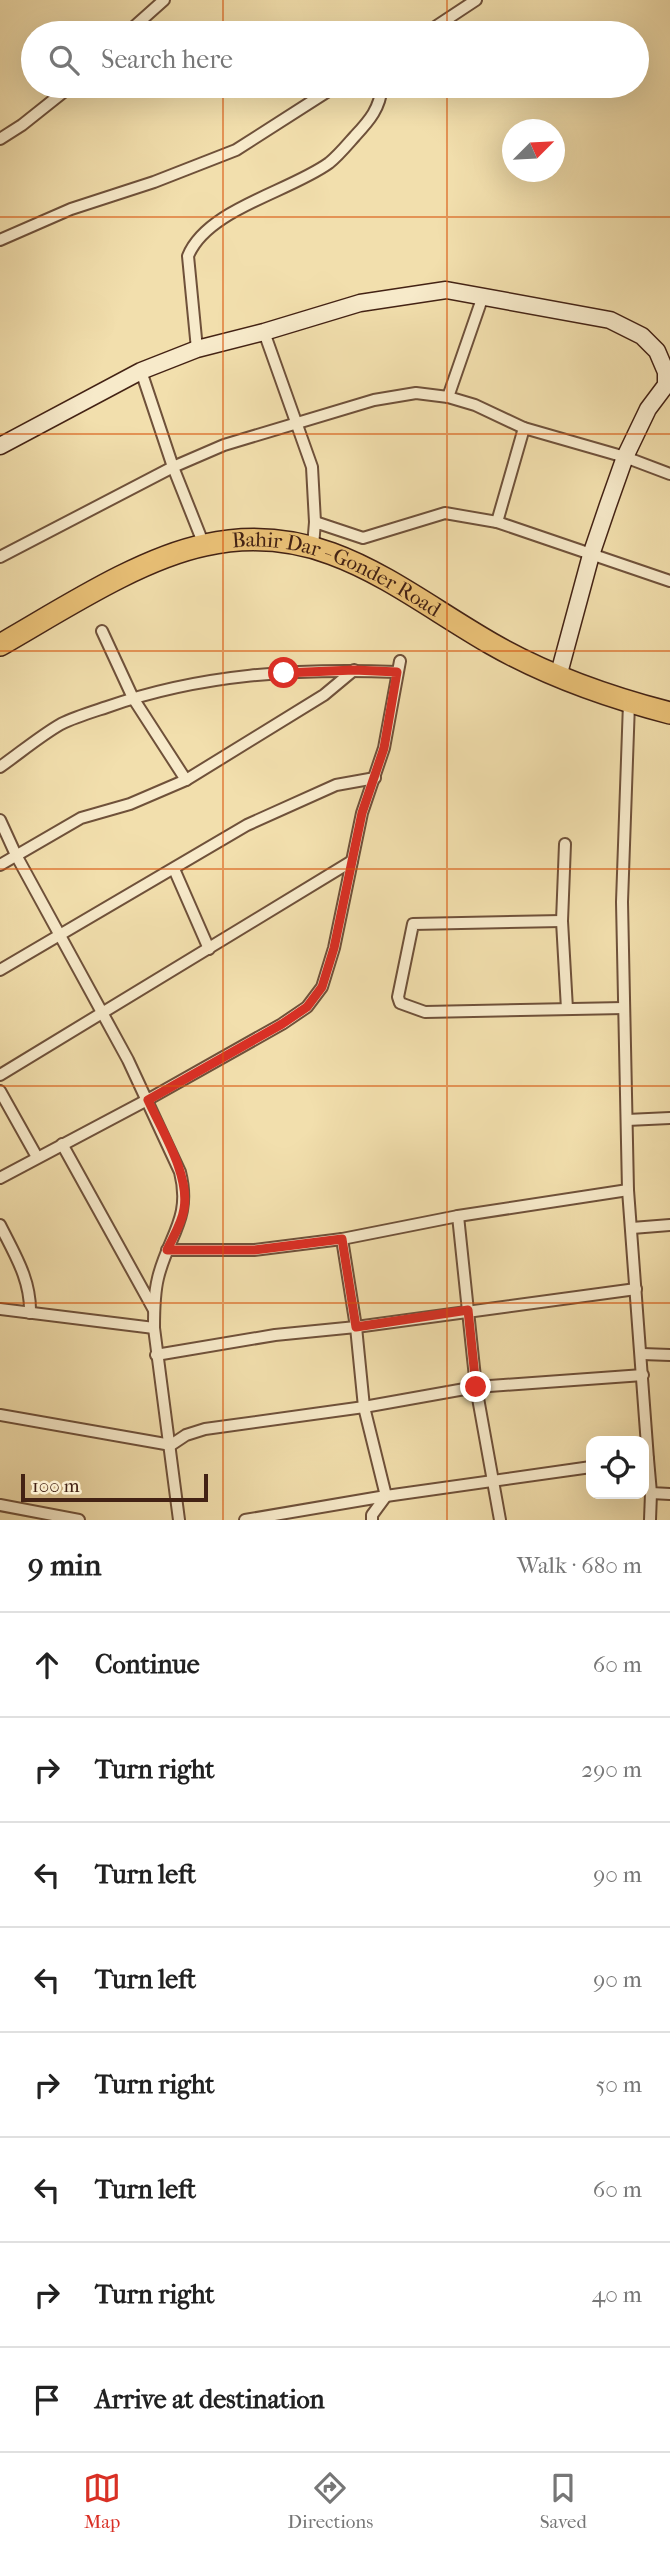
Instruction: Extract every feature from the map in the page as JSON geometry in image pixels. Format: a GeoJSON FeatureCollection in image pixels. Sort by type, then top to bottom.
{"type":"FeatureCollection","features":[{"type":"Feature","properties":{"kind":"highway","name":"Bahir Dar - Gonder Road"},"geometry":{"type":"LineString","coordinates":[[0,645],[159,559],[204,545],[242,539],[313,546],[350,560],[493,645],[558,677],[629,703],[670,713]]}},
{"type":"Feature","properties":{"kind":"street"},"geometry":{"type":"LineString","coordinates":[[140,21],[164,0]]}},
{"type":"Feature","properties":{"kind":"street"},"geometry":{"type":"LineString","coordinates":[[444,21],[476,0]]}},
{"type":"Feature","properties":{"kind":"street"},"geometry":{"type":"LineString","coordinates":[[0,139],[56,98]]}},
{"type":"Feature","properties":{"kind":"street"},"geometry":{"type":"LineString","coordinates":[[0,240],[71,209],[154,182],[236,150],[317,98]]}},
{"type":"Feature","properties":{"kind":"street"},"geometry":{"type":"LineString","coordinates":[[197,349],[188,256],[193,242],[258,198],[290,185],[331,162],[373,116],[380,98]]}},
{"type":"Feature","properties":{"kind":"street"},"geometry":{"type":"LineString","coordinates":[[0,446],[141,371],[197,349],[360,303],[446,290],[610,320],[642,336],[657,351],[668,384],[648,409],[625,457],[591,555],[558,677]]}},
{"type":"Feature","properties":{"kind":"street"},"geometry":{"type":"LineString","coordinates":[[448,397],[483,296]]}},
{"type":"Feature","properties":{"kind":"street"},"geometry":{"type":"LineString","coordinates":[[264,332],[313,467],[313,546]]}},
{"type":"Feature","properties":{"kind":"street"},"geometry":{"type":"LineString","coordinates":[[141,371],[173,467],[204,545]]}},
{"type":"Feature","properties":{"kind":"street"},"geometry":{"type":"LineString","coordinates":[[0,557],[173,467],[223,445],[373,400],[416,393],[448,397],[475,405],[524,428],[625,457],[670,474]]}},
{"type":"Feature","properties":{"kind":"street"},"geometry":{"type":"LineString","coordinates":[[497,522],[524,428]]}},
{"type":"Feature","properties":{"kind":"street"},"geometry":{"type":"LineString","coordinates":[[315,522],[363,538],[445,513],[497,522],[670,581]]}},
{"type":"Feature","properties":{"kind":"street"},"geometry":{"type":"LineString","coordinates":[[102,631],[133,698],[186,780]]}},
{"type":"Feature","properties":{"kind":"street"},"geometry":{"type":"LineString","coordinates":[[0,767],[62,724],[133,698],[188,683],[237,676],[399,666],[384,748],[362,813],[334,948],[322,987],[307,1007],[148,1100],[0,1178]]}},
{"type":"Feature","properties":{"kind":"street"},"geometry":{"type":"LineString","coordinates":[[0,865],[81,818],[130,804],[186,780],[324,695],[354,670]]}},
{"type":"Feature","properties":{"kind":"street"},"geometry":{"type":"LineString","coordinates":[[629,703],[622,902],[628,1190],[642,1354],[645,1436]]}},
{"type":"Feature","properties":{"kind":"street"},"geometry":{"type":"LineString","coordinates":[[0,971],[247,825],[336,785],[375,778]]}},
{"type":"Feature","properties":{"kind":"street"},"geometry":{"type":"LineString","coordinates":[[0,820],[16,855],[148,1100],[185,1189],[184,1210],[157,1279],[154,1310],[156,1355],[171,1445],[179,1520]]}},
{"type":"Feature","properties":{"kind":"street"},"geometry":{"type":"LineString","coordinates":[[565,844],[562,921],[567,1009]]}},
{"type":"Feature","properties":{"kind":"street"},"geometry":{"type":"LineString","coordinates":[[0,1075],[352,861]]}},
{"type":"Feature","properties":{"kind":"street"},"geometry":{"type":"LineString","coordinates":[[174,869],[209,950]]}},
{"type":"Feature","properties":{"kind":"street"},"geometry":{"type":"LineString","coordinates":[[562,921],[413,923],[398,997],[400,1003],[425,1012],[624,1008]]}},
{"type":"Feature","properties":{"kind":"street"},"geometry":{"type":"LineString","coordinates":[[0,1091],[37,1157]]}},
{"type":"Feature","properties":{"kind":"street"},"geometry":{"type":"LineString","coordinates":[[627,1120],[670,1118]]}},
{"type":"Feature","properties":{"kind":"street"},"geometry":{"type":"LineString","coordinates":[[62,1144],[154,1310]]}},
{"type":"Feature","properties":{"kind":"street"},"geometry":{"type":"LineString","coordinates":[[167,1250],[254,1250],[342,1239],[458,1216],[628,1190]]}},
{"type":"Feature","properties":{"kind":"street"},"geometry":{"type":"LineString","coordinates":[[458,1216],[476,1387],[500,1520]]}},
{"type":"Feature","properties":{"kind":"street"},"geometry":{"type":"LineString","coordinates":[[0,1225],[23,1272],[30,1293],[30,1314]]}},
{"type":"Feature","properties":{"kind":"street"},"geometry":{"type":"LineString","coordinates":[[632,1228],[670,1225]]}},
{"type":"Feature","properties":{"kind":"street"},"geometry":{"type":"LineString","coordinates":[[342,1239],[356,1327],[364,1407],[386,1496]]}},
{"type":"Feature","properties":{"kind":"street"},"geometry":{"type":"LineString","coordinates":[[156,1355],[275,1335],[356,1327],[636,1289]]}},
{"type":"Feature","properties":{"kind":"street"},"geometry":{"type":"LineString","coordinates":[[0,1309],[154,1328]]}},
{"type":"Feature","properties":{"kind":"street"},"geometry":{"type":"LineString","coordinates":[[642,1354],[670,1356]]}},
{"type":"Feature","properties":{"kind":"street"},"geometry":{"type":"LineString","coordinates":[[0,1415],[171,1445],[186,1435],[205,1429],[364,1407],[476,1387],[643,1375]]}},
{"type":"Feature","properties":{"kind":"street"},"geometry":{"type":"LineString","coordinates":[[245,1520],[386,1496],[586,1468]]}},
{"type":"Feature","properties":{"kind":"street"},"geometry":{"type":"LineString","coordinates":[[649,1479],[650,1520]]}},
{"type":"Feature","properties":{"kind":"street"},"geometry":{"type":"LineString","coordinates":[[651,1493],[670,1494]]}},
{"type":"Feature","properties":{"kind":"street"},"geometry":{"type":"LineString","coordinates":[[372,1520],[372,1515],[386,1496]]}},
{"type":"Feature","properties":{"kind":"street"},"geometry":{"type":"LineString","coordinates":[[0,1505],[79,1520]]}},
{"type":"Feature","properties":{"kind":"route"},"geometry":{"type":"LineString","coordinates":[[284,673],[354,670],[397,672],[384,748],[362,813],[334,948],[322,987],[307,1007],[282,1024],[148,1100],[185,1189],[184,1210],[167,1250],[254,1250],[342,1239],[356,1327],[468,1310],[476,1387]]}}]}
